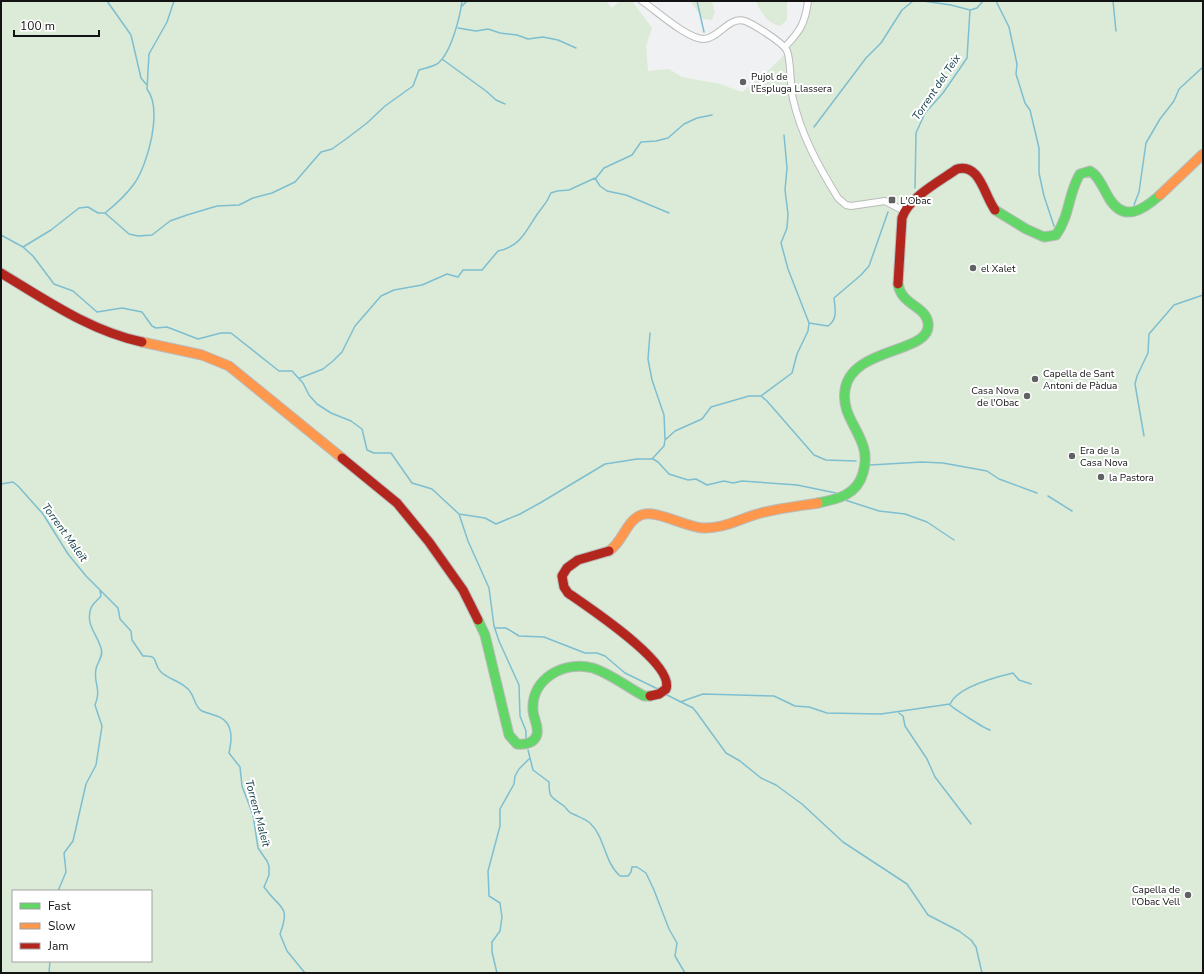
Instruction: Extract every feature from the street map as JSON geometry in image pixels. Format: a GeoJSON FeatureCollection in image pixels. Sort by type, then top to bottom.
{"type":"FeatureCollection","features":[{"type":"Feature","properties":{"kind":"street"},"geometry":{"type":"LineString","coordinates":[[642,1],[678,27],[697,38],[710,38],[728,25],[741,21],[749,23],[785,47],[789,56],[792,98],[804,134],[838,198],[846,205],[851,206],[885,201],[904,211]]}},
{"type":"Feature","properties":{"kind":"street"},"geometry":{"type":"LineString","coordinates":[[785,47],[800,31],[804,24],[808,1]]}},
{"type":"Feature","properties":{"kind":"street"},"geometry":{"type":"LineString","coordinates":[[1,273],[71,314],[100,329],[118,336],[205,356],[229,366],[397,503],[429,542],[463,590],[485,635],[509,735],[517,744],[526,745],[532,742],[536,735],[533,711],[536,692],[547,675],[556,670],[577,666],[589,667],[644,696],[657,697],[667,687],[667,679],[665,675],[642,648],[577,601],[564,587],[562,576],[573,561],[610,551],[618,544],[633,520],[643,514],[650,514],[694,527],[721,527],[761,513],[845,495],[859,485],[865,468],[866,451],[862,437],[845,408],[843,400],[848,382],[855,369],[866,361],[920,340],[929,330],[928,319],[902,297],[898,289],[897,280],[902,218],[904,211],[910,203],[956,169],[964,167],[975,172],[996,210],[1038,236],[1046,238],[1057,234],[1063,227],[1074,184],[1077,176],[1082,172],[1090,171],[1096,176],[1115,206],[1124,211],[1134,212],[1147,206],[1203,154]]}},
{"type":"Feature","properties":{"kind":"green space"},"geometry":{"type":"Polygon","coordinates":[[[1,1],[606,1],[612,8],[620,1],[632,1],[652,28],[646,46],[648,71],[669,69],[682,77],[720,84],[742,92],[767,72],[792,46],[803,28],[809,1],[1203,1],[1203,973],[1,973],[1,1]]]}},
{"type":"Feature","properties":{"kind":"green space"},"geometry":{"type":"Polygon","coordinates":[[[690,1],[712,1],[715,12],[712,20],[703,19],[690,1]]]}},
{"type":"Feature","properties":{"kind":"green space"},"geometry":{"type":"Polygon","coordinates":[[[756,1],[787,1],[787,20],[780,26],[771,23],[762,13],[756,1]]]}},
{"type":"Feature","properties":{"kind":"waterway"},"geometry":{"type":"LineString","coordinates":[[107,1],[131,35],[141,78],[146,84]]}},
{"type":"Feature","properties":{"kind":"waterway"},"geometry":{"type":"LineString","coordinates":[[23,247],[51,230],[79,208],[88,207],[98,213],[105,213],[120,200],[134,184],[144,164],[152,137],[154,123],[152,98],[147,89],[149,54],[167,22],[174,1]]}},
{"type":"Feature","properties":{"kind":"waterway"},"geometry":{"type":"LineString","coordinates":[[105,213],[129,234],[138,236],[152,235],[170,221],[217,206],[239,205],[253,198],[272,193],[295,182],[321,152],[332,149],[346,139],[367,123],[385,106],[413,86],[419,70],[435,65],[442,59],[451,44],[462,1]]}},
{"type":"Feature","properties":{"kind":"waterway"},"geometry":{"type":"LineString","coordinates":[[461,7],[467,1]]}},
{"type":"Feature","properties":{"kind":"waterway"},"geometry":{"type":"LineString","coordinates":[[697,1],[704,32]]}},
{"type":"Feature","properties":{"kind":"waterway"},"geometry":{"type":"LineString","coordinates":[[814,127],[866,58],[881,43],[902,10],[913,1]]}},
{"type":"Feature","properties":{"kind":"waterway"},"geometry":{"type":"LineString","coordinates":[[923,1],[951,5],[970,10]]}},
{"type":"Feature","properties":{"kind":"waterway","name":"Torrent del Teix"},"geometry":{"type":"LineString","coordinates":[[915,188],[916,133],[925,113],[943,93],[967,58],[970,10],[977,8],[983,1]]}},
{"type":"Feature","properties":{"kind":"waterway"},"geometry":{"type":"LineString","coordinates":[[996,1],[1009,27],[1017,64],[1016,74],[1025,103],[1030,110],[1039,148],[1039,173],[1044,196],[1054,226]]}},
{"type":"Feature","properties":{"kind":"waterway"},"geometry":{"type":"LineString","coordinates":[[1113,1],[1116,31]]}},
{"type":"Feature","properties":{"kind":"waterway"},"geometry":{"type":"LineString","coordinates":[[458,28],[476,31],[488,29],[500,33],[517,35],[528,39],[543,37],[558,40],[576,48]]}},
{"type":"Feature","properties":{"kind":"waterway"},"geometry":{"type":"LineString","coordinates":[[442,59],[496,100],[505,104]]}},
{"type":"Feature","properties":{"kind":"waterway"},"geometry":{"type":"LineString","coordinates":[[1134,205],[1139,192],[1146,143],[1160,119],[1174,101],[1179,89],[1203,67]]}},
{"type":"Feature","properties":{"kind":"waterway"},"geometry":{"type":"LineString","coordinates":[[596,178],[604,168],[632,155],[641,142],[656,141],[668,138],[684,124],[697,118],[712,115]]}},
{"type":"Feature","properties":{"kind":"waterway"},"geometry":{"type":"LineString","coordinates":[[761,396],[792,373],[797,354],[808,331],[809,323],[788,269],[781,243],[787,228],[788,214],[785,190],[787,168],[784,135]]}},
{"type":"Feature","properties":{"kind":"waterway"},"geometry":{"type":"LineString","coordinates":[[300,378],[323,369],[342,352],[355,326],[381,296],[394,290],[422,285],[447,274],[458,277],[463,270],[482,270],[498,251],[511,246],[521,238],[546,203],[551,193],[569,190],[595,178],[600,186],[607,191],[626,195],[669,213]]}},
{"type":"Feature","properties":{"kind":"waterway"},"geometry":{"type":"LineString","coordinates":[[809,323],[828,326],[831,323],[835,317],[834,298],[861,275],[869,266],[888,212]]}},
{"type":"Feature","properties":{"kind":"waterway"},"geometry":{"type":"LineString","coordinates":[[1,235],[23,247],[33,256],[54,284],[73,291],[97,312],[122,308],[142,312],[152,326],[156,328],[167,327],[198,339],[221,333],[231,333],[279,371],[292,371],[303,383],[309,395],[317,404],[331,413],[351,421],[362,429],[367,450],[374,453],[391,453],[412,483],[432,489],[459,514],[468,541],[489,588],[494,626],[499,641],[519,685],[520,716],[526,731],[526,738]]}},
{"type":"Feature","properties":{"kind":"waterway"},"geometry":{"type":"LineString","coordinates":[[1144,436],[1135,384],[1137,376],[1148,353],[1149,334],[1174,305],[1203,295]]}},
{"type":"Feature","properties":{"kind":"waterway"},"geometry":{"type":"LineString","coordinates":[[650,333],[648,359],[652,380],[664,415],[665,439]]}},
{"type":"Feature","properties":{"kind":"waterway"},"geometry":{"type":"LineString","coordinates":[[459,514],[485,518],[496,524],[520,514],[540,503],[605,464],[637,459],[652,459],[664,446],[665,440],[675,431],[702,419],[711,407],[749,396],[761,396],[767,401],[814,455],[826,460],[856,461]]}},
{"type":"Feature","properties":{"kind":"waterway"},"geometry":{"type":"LineString","coordinates":[[653,459],[658,462],[669,474],[688,480],[696,479],[707,485],[724,481],[733,483],[742,481],[797,485],[836,493]]}},
{"type":"Feature","properties":{"kind":"waterway"},"geometry":{"type":"LineString","coordinates":[[870,465],[922,462],[943,463],[987,471],[999,479],[1037,493]]}},
{"type":"Feature","properties":{"kind":"waterway","name":"Torrent Maleït"},"geometry":{"type":"LineString","coordinates":[[1,484],[13,482],[43,514],[68,554],[86,576],[118,608],[120,619],[131,631],[132,640],[143,656],[154,658],[158,669],[164,675],[185,686],[192,695],[196,705],[202,711],[225,720],[229,726],[231,734],[229,753],[240,767],[242,786],[253,815],[258,848],[269,866],[269,875],[264,887],[284,912],[280,934],[287,951],[305,973]]}},
{"type":"Feature","properties":{"kind":"waterway"},"geometry":{"type":"LineString","coordinates":[[1048,496],[1072,511]]}},
{"type":"Feature","properties":{"kind":"waterway"},"geometry":{"type":"LineString","coordinates":[[845,500],[879,511],[905,514],[927,522],[954,540]]}},
{"type":"Feature","properties":{"kind":"waterway"},"geometry":{"type":"LineString","coordinates":[[58,890],[66,872],[64,853],[73,841],[86,784],[96,765],[102,726],[95,705],[98,695],[95,674],[102,651],[89,619],[92,606],[101,596],[100,591]]}},
{"type":"Feature","properties":{"kind":"waterway"},"geometry":{"type":"LineString","coordinates":[[495,628],[506,628],[519,636],[544,637],[585,653],[597,653],[605,656],[625,673],[660,690]]}},
{"type":"Feature","properties":{"kind":"waterway"},"geometry":{"type":"LineString","coordinates":[[680,702],[703,694],[774,696],[795,706],[809,707],[827,713],[881,714],[950,704],[954,698],[969,688],[988,680],[1013,673],[1019,680],[1031,684]]}},
{"type":"Feature","properties":{"kind":"waterway"},"geometry":{"type":"LineString","coordinates":[[665,694],[693,708],[726,753],[740,761],[761,778],[776,785],[802,804],[843,842],[907,884],[928,915],[959,931],[971,940],[976,947],[982,973]]}},
{"type":"Feature","properties":{"kind":"waterway"},"geometry":{"type":"LineString","coordinates":[[950,705],[990,730]]}},
{"type":"Feature","properties":{"kind":"waterway"},"geometry":{"type":"LineString","coordinates":[[899,713],[903,716],[905,726],[927,759],[935,777],[971,824]]}},
{"type":"Feature","properties":{"kind":"waterway"},"geometry":{"type":"LineString","coordinates":[[528,750],[533,770],[549,782],[550,794],[552,797],[564,806],[570,813],[590,823],[599,835],[611,864],[620,876],[628,876],[632,867],[637,867],[646,873],[669,929],[677,943],[675,956],[685,973]]}},
{"type":"Feature","properties":{"kind":"waterway"},"geometry":{"type":"LineString","coordinates":[[497,973],[492,952],[492,942],[500,931],[502,917],[500,903],[489,896],[488,871],[500,826],[500,809],[514,784],[515,776],[519,769],[529,759]]}},
{"type":"Feature","properties":{"kind":"waterway"},"geometry":{"type":"LineString","coordinates":[[49,973],[50,962]]}},
{"type":"Feature","properties":{"kind":"traffic: fast"},"geometry":{"type":"LineString","coordinates":[[995,210],[1026,229],[1044,237],[1056,235],[1061,228],[1073,189],[1080,174],[1090,171],[1094,174],[1115,206],[1127,212],[1134,212],[1140,209],[1160,195]]}},
{"type":"Feature","properties":{"kind":"traffic: fast"},"geometry":{"type":"LineString","coordinates":[[818,503],[833,500],[846,495],[856,486],[863,473],[865,461],[864,450],[861,440],[847,412],[845,401],[845,390],[850,376],[861,365],[906,346],[918,340],[926,333],[928,323],[926,317],[904,297],[898,284]]}},
{"type":"Feature","properties":{"kind":"traffic: fast"},"geometry":{"type":"LineString","coordinates":[[478,620],[485,635],[509,735],[517,744],[529,743],[536,737],[537,725],[533,710],[537,689],[551,674],[561,670],[582,666],[593,668],[613,677],[644,696],[650,696]]}},
{"type":"Feature","properties":{"kind":"traffic: slow"},"geometry":{"type":"LineString","coordinates":[[1160,195],[1203,154]]}},
{"type":"Feature","properties":{"kind":"traffic: slow"},"geometry":{"type":"LineString","coordinates":[[142,342],[202,355],[229,366],[342,458]]}},
{"type":"Feature","properties":{"kind":"traffic: slow"},"geometry":{"type":"LineString","coordinates":[[609,551],[618,542],[632,522],[641,515],[654,514],[696,527],[711,528],[768,511],[818,503]]}},
{"type":"Feature","properties":{"kind":"traffic: jam"},"geometry":{"type":"LineString","coordinates":[[898,284],[902,218],[905,211],[925,190],[957,169],[965,168],[976,175],[995,210]]}},
{"type":"Feature","properties":{"kind":"traffic: jam"},"geometry":{"type":"LineString","coordinates":[[1,273],[69,314],[104,330],[142,342]]}},
{"type":"Feature","properties":{"kind":"traffic: jam"},"geometry":{"type":"LineString","coordinates":[[342,458],[397,503],[429,542],[463,590],[478,620]]}},
{"type":"Feature","properties":{"kind":"traffic: jam"},"geometry":{"type":"LineString","coordinates":[[609,551],[578,560],[567,568],[562,576],[564,587],[568,593],[628,637],[657,665],[665,678],[666,689],[659,694],[650,696]]}},
{"type":"Feature","properties":{"kind":"place","name":"Pujol de l'Espluga Llassera"},"geometry":{"type":"Point","coordinates":[743,82]}},
{"type":"Feature","properties":{"kind":"place","name":"L'Obac"},"geometry":{"type":"Point","coordinates":[892,200]}},
{"type":"Feature","properties":{"kind":"place","name":"el Xalet"},"geometry":{"type":"Point","coordinates":[973,268]}},
{"type":"Feature","properties":{"kind":"place","name":"Capella de Sant Antoni de Pàdua"},"geometry":{"type":"Point","coordinates":[1035,379]}},
{"type":"Feature","properties":{"kind":"place","name":"Casa Nova de l'Obac"},"geometry":{"type":"Point","coordinates":[1027,396]}},
{"type":"Feature","properties":{"kind":"place","name":"Era de la Casa Nova"},"geometry":{"type":"Point","coordinates":[1072,456]}},
{"type":"Feature","properties":{"kind":"place","name":"la Pastora"},"geometry":{"type":"Point","coordinates":[1101,477]}},
{"type":"Feature","properties":{"kind":"place","name":"Capella de l'Obac Vell"},"geometry":{"type":"Point","coordinates":[1188,895]}}]}
